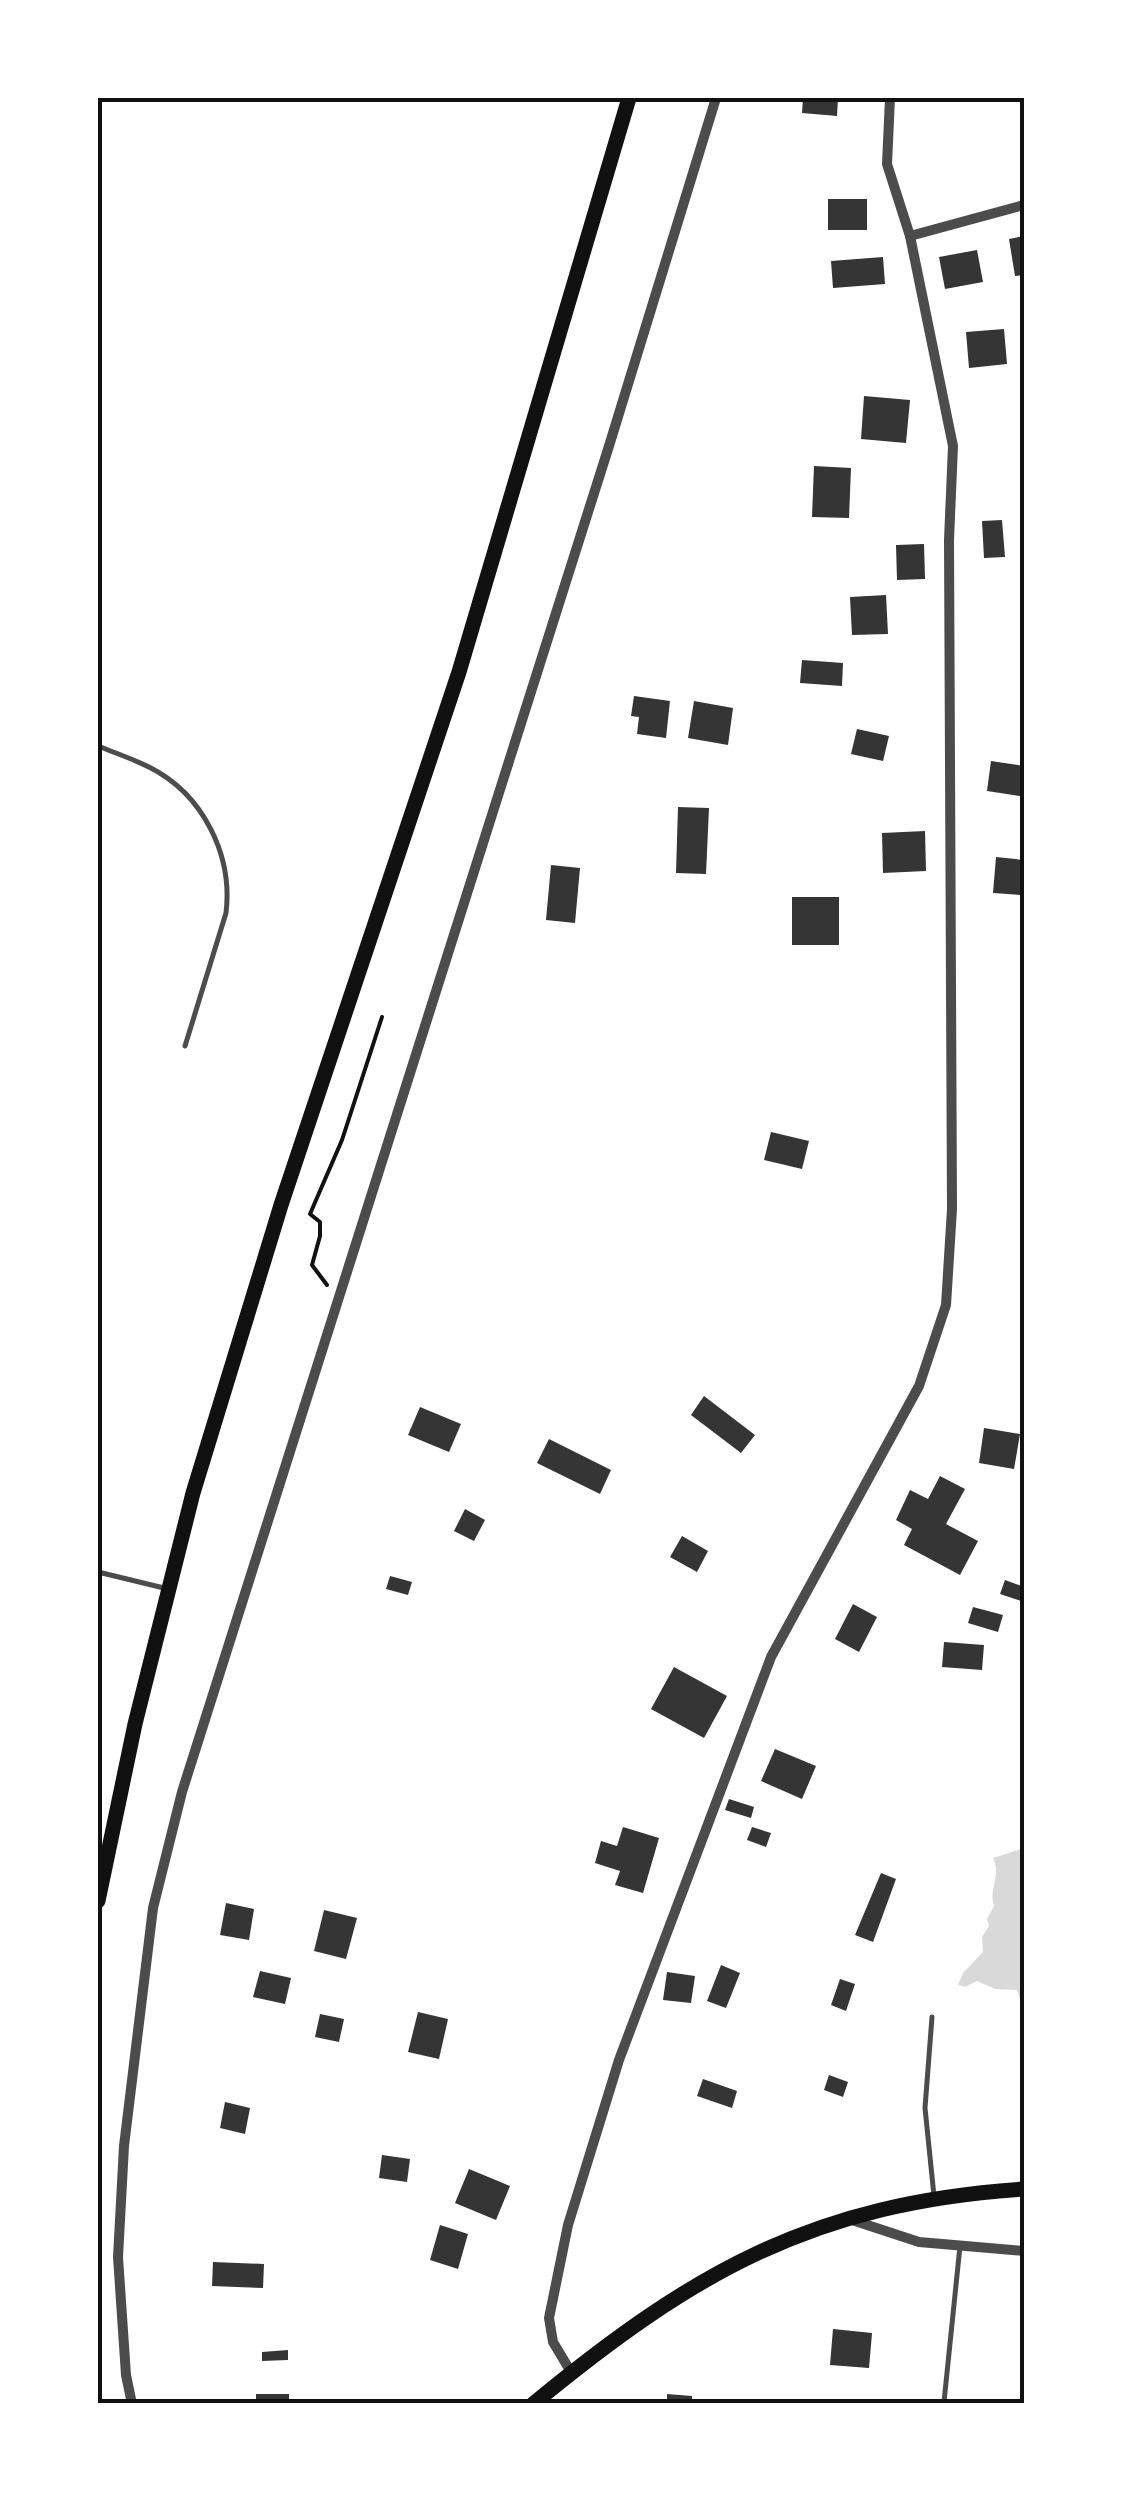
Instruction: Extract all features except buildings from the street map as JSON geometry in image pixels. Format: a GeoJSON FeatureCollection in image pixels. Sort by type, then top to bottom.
{"type":"FeatureCollection","features":[{"type":"Feature","properties":{"kind":"main road"},"geometry":{"type":"LineString","coordinates":[[98,1901],[167,1588],[281,1205],[459,672],[628,98]]}},
{"type":"Feature","properties":{"kind":"main road"},"geometry":{"type":"LineString","coordinates":[[533,2404],[640,2318],[722,2269],[793,2236],[846,2218],[934,2199],[1024,2189]]}},
{"type":"Feature","properties":{"kind":"street"},"geometry":{"type":"LineString","coordinates":[[132,2404],[126,2375],[118,2258],[124,2146],[153,1908],[182,1792],[610,446],[716,98]]}},
{"type":"Feature","properties":{"kind":"street"},"geometry":{"type":"LineString","coordinates":[[571,2372],[553,2342],[549,2318],[568,2225],[619,2060],[771,1657],[919,1386],[946,1304],[952,1208],[948,540],[953,446],[910,236],[887,164],[890,98]]}},
{"type":"Feature","properties":{"kind":"street"},"geometry":{"type":"LineString","coordinates":[[910,236],[1024,204]]}},
{"type":"Feature","properties":{"kind":"street"},"geometry":{"type":"LineString","coordinates":[[846,2218],[904,2239],[1024,2250]]}},
{"type":"Feature","properties":{"kind":"lane"},"geometry":{"type":"LineString","coordinates":[[98,746],[151,768],[171,781],[201,815],[223,855],[228,891],[226,913],[185,1046]]}},
{"type":"Feature","properties":{"kind":"lane"},"geometry":{"type":"LineString","coordinates":[[98,1572],[167,1588]]}},
{"type":"Feature","properties":{"kind":"lane"},"geometry":{"type":"LineString","coordinates":[[932,2016],[925,2108],[934,2199]]}},
{"type":"Feature","properties":{"kind":"lane"},"geometry":{"type":"LineString","coordinates":[[944,2402],[960,2246]]}},
{"type":"Feature","properties":{"kind":"path"},"geometry":{"type":"LineString","coordinates":[[342,1290],[326,1284],[312,1265],[320,1222],[310,1214],[342,1140],[382,1017]]}},
{"type":"Feature","properties":{"kind":"shaded area"},"geometry":{"type":"Polygon","coordinates":[[[1024,1848],[1024,2012],[1017,1990],[995,1989],[977,1981],[965,1987],[958,1985],[963,1973],[983,1952],[982,1937],[994,1906],[993,1858],[1024,1848]]]}}]}
